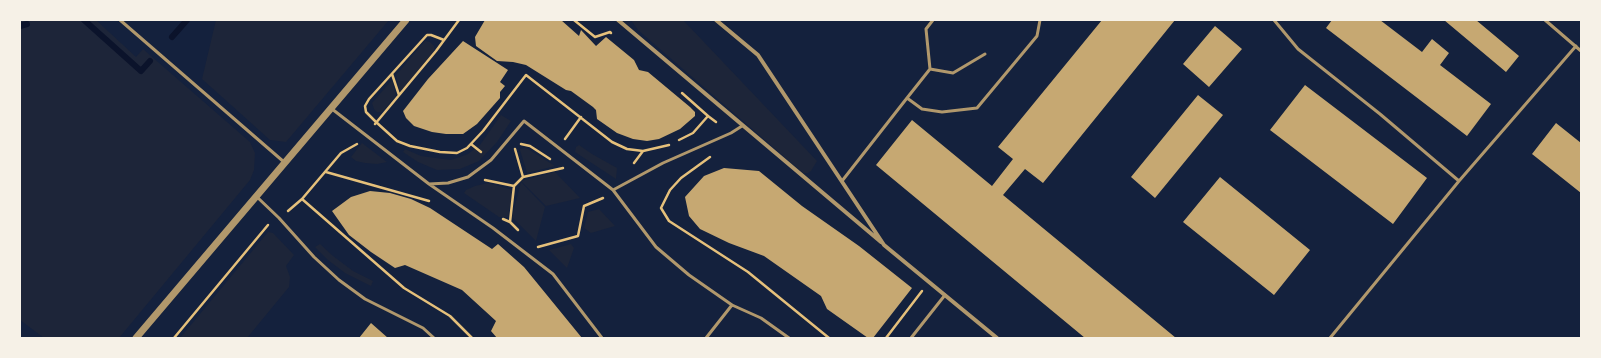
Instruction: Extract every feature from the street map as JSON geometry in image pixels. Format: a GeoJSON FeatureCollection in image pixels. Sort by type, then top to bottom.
{"type":"FeatureCollection","features":[{"type":"Feature","properties":{"kind":"street"},"geometry":{"type":"LineString","coordinates":[[136,338],[406,20]]}},
{"type":"Feature","properties":{"kind":"street"},"geometry":{"type":"LineString","coordinates":[[618,20],[742,126],[997,338]]}},
{"type":"Feature","properties":{"kind":"street"},"geometry":{"type":"LineString","coordinates":[[716,20],[758,55],[884,245]]}},
{"type":"Feature","properties":{"kind":"lane"},"geometry":{"type":"LineString","coordinates":[[120,20],[284,162]]}},
{"type":"Feature","properties":{"kind":"lane"},"geometry":{"type":"LineString","coordinates":[[842,180],[930,69],[926,29],[933,20]]}},
{"type":"Feature","properties":{"kind":"lane"},"geometry":{"type":"LineString","coordinates":[[906,98],[922,109],[942,112],[978,108],[1037,36],[1040,20]]}},
{"type":"Feature","properties":{"kind":"lane"},"geometry":{"type":"LineString","coordinates":[[1274,20],[1298,49],[1380,114],[1459,181]]}},
{"type":"Feature","properties":{"kind":"lane"},"geometry":{"type":"LineString","coordinates":[[1545,20],[1581,51]]}},
{"type":"Feature","properties":{"kind":"lane"},"geometry":{"type":"LineString","coordinates":[[1330,338],[1459,181],[1576,46]]}},
{"type":"Feature","properties":{"kind":"lane"},"geometry":{"type":"LineString","coordinates":[[930,69],[953,73],[985,54]]}},
{"type":"Feature","properties":{"kind":"lane"},"geometry":{"type":"LineString","coordinates":[[330,108],[429,184],[493,228],[553,274],[602,338]]}},
{"type":"Feature","properties":{"kind":"lane"},"geometry":{"type":"LineString","coordinates":[[429,184],[448,183],[468,177],[491,160],[524,121],[613,190],[656,247],[689,275],[732,305],[761,318],[789,338]]}},
{"type":"Feature","properties":{"kind":"lane"},"geometry":{"type":"LineString","coordinates":[[613,190],[663,163],[731,133],[742,126]]}},
{"type":"Feature","properties":{"kind":"lane"},"geometry":{"type":"LineString","coordinates":[[257,197],[279,218],[314,257],[339,280],[365,299],[423,328],[434,338]]}},
{"type":"Feature","properties":{"kind":"lane"},"geometry":{"type":"LineString","coordinates":[[911,338],[945,295]]}},
{"type":"Feature","properties":{"kind":"lane"},"geometry":{"type":"LineString","coordinates":[[706,338],[732,305]]}},
{"type":"Feature","properties":{"kind":"path"},"geometry":{"type":"LineString","coordinates":[[174,338],[266,226],[279,218],[302,199],[341,153],[356,145],[399,95],[459,20]]}},
{"type":"Feature","properties":{"kind":"path"},"geometry":{"type":"LineString","coordinates":[[574,20],[595,38],[610,32],[616,36]]}},
{"type":"Feature","properties":{"kind":"path"},"geometry":{"type":"LineString","coordinates":[[444,40],[431,35],[426,35],[369,99],[365,106],[366,112],[396,141],[410,146],[440,152],[457,153],[467,148],[483,131],[526,75],[612,142],[627,149],[643,151],[672,144]]}},
{"type":"Feature","properties":{"kind":"path"},"geometry":{"type":"LineString","coordinates":[[392,74],[399,95]]}},
{"type":"Feature","properties":{"kind":"path"},"geometry":{"type":"LineString","coordinates":[[679,91],[708,116],[693,133],[679,140]]}},
{"type":"Feature","properties":{"kind":"path"},"geometry":{"type":"LineString","coordinates":[[562,144],[581,117]]}},
{"type":"Feature","properties":{"kind":"path"},"geometry":{"type":"LineString","coordinates":[[471,144],[476,148]]}},
{"type":"Feature","properties":{"kind":"path"},"geometry":{"type":"LineString","coordinates":[[523,177],[514,150],[520,144],[530,146],[554,162]]}},
{"type":"Feature","properties":{"kind":"path"},"geometry":{"type":"LineString","coordinates":[[713,155],[681,178],[670,190],[661,208],[669,221],[748,272],[829,338]]}},
{"type":"Feature","properties":{"kind":"path"},"geometry":{"type":"LineString","coordinates":[[558,165],[570,172]]}},
{"type":"Feature","properties":{"kind":"path"},"geometry":{"type":"LineString","coordinates":[[510,222],[514,186],[523,177],[563,168]]}},
{"type":"Feature","properties":{"kind":"path"},"geometry":{"type":"LineString","coordinates":[[326,172],[426,199],[432,203]]}},
{"type":"Feature","properties":{"kind":"path"},"geometry":{"type":"LineString","coordinates":[[479,182],[490,176]]}},
{"type":"Feature","properties":{"kind":"path"},"geometry":{"type":"LineString","coordinates":[[484,180],[514,186]]}},
{"type":"Feature","properties":{"kind":"path"},"geometry":{"type":"LineString","coordinates":[[530,256],[537,247],[578,236],[584,206],[607,196],[601,192]]}},
{"type":"Feature","properties":{"kind":"path"},"geometry":{"type":"LineString","coordinates":[[302,199],[404,288],[450,316],[472,338]]}},
{"type":"Feature","properties":{"kind":"path"},"geometry":{"type":"LineString","coordinates":[[498,216],[510,222],[521,232]]}},
{"type":"Feature","properties":{"kind":"path"},"geometry":{"type":"LineString","coordinates":[[886,338],[923,291]]}},
{"type":"Feature","properties":{"kind":"shaded area"},"geometry":{"type":"Polygon","coordinates":[[[20,20],[96,20],[136,57],[143,49],[250,142],[255,153],[254,170],[250,180],[119,338],[44,338],[20,320],[20,20]]]}},
{"type":"Feature","properties":{"kind":"shaded area"},"geometry":{"type":"Polygon","coordinates":[[[216,20],[389,20],[286,142],[270,140],[202,79],[216,20]]]}},
{"type":"Feature","properties":{"kind":"shaded area"},"geometry":{"type":"Polygon","coordinates":[[[631,20],[683,20],[817,161],[811,171],[808,173],[803,173],[638,30],[631,20]]]}},
{"type":"Feature","properties":{"kind":"shaded area"},"geometry":{"type":"Polygon","coordinates":[[[425,41],[430,42],[434,46],[434,52],[400,92],[396,75],[425,41]]]}},
{"type":"Feature","properties":{"kind":"shaded area"},"geometry":{"type":"Polygon","coordinates":[[[392,80],[396,96],[382,112],[377,112],[372,103],[392,80]]]}},
{"type":"Feature","properties":{"kind":"shaded area"},"geometry":{"type":"Polygon","coordinates":[[[501,115],[511,121],[497,142],[479,161],[460,169],[437,170],[418,162],[403,152],[405,149],[421,156],[451,160],[468,154],[480,145],[501,115]]]}},
{"type":"Feature","properties":{"kind":"shaded area"},"geometry":{"type":"Polygon","coordinates":[[[362,143],[387,162],[377,164],[356,161],[351,157],[362,143]]]}},
{"type":"Feature","properties":{"kind":"shaded area"},"geometry":{"type":"Polygon","coordinates":[[[579,145],[617,168],[616,179],[575,152],[576,147],[579,145]]]}},
{"type":"Feature","properties":{"kind":"shaded area"},"geometry":{"type":"Polygon","coordinates":[[[525,148],[555,166],[527,173],[520,150],[525,148]]]}},
{"type":"Feature","properties":{"kind":"shaded area"},"geometry":{"type":"Polygon","coordinates":[[[555,172],[580,198],[546,206],[521,181],[555,172]]]}},
{"type":"Feature","properties":{"kind":"shaded area"},"geometry":{"type":"Polygon","coordinates":[[[521,182],[545,207],[536,241],[512,217],[521,182]]]}},
{"type":"Feature","properties":{"kind":"shaded area"},"geometry":{"type":"Polygon","coordinates":[[[488,183],[513,190],[508,217],[499,217],[464,193],[466,190],[475,186],[488,183]]]}},
{"type":"Feature","properties":{"kind":"shaded area"},"geometry":{"type":"Polygon","coordinates":[[[599,209],[615,226],[591,233],[584,228],[588,212],[599,209]]]}},
{"type":"Feature","properties":{"kind":"shaded area"},"geometry":{"type":"Polygon","coordinates":[[[268,232],[273,233],[294,255],[286,266],[290,277],[289,287],[247,338],[180,338],[268,232]]]}},
{"type":"Feature","properties":{"kind":"shaded area"},"geometry":{"type":"Polygon","coordinates":[[[320,244],[353,271],[373,281],[371,286],[345,273],[328,260],[315,247],[320,244]]]}},
{"type":"Feature","properties":{"kind":"shaded area"},"geometry":{"type":"Polygon","coordinates":[[[571,244],[574,248],[567,268],[549,250],[571,244]]]}},
{"type":"Feature","properties":{"kind":"building"},"geometry":{"type":"Polygon","coordinates":[[[485,20],[561,20],[579,36],[581,30],[596,46],[606,37],[634,60],[639,70],[648,72],[690,107],[695,112],[695,116],[680,129],[659,139],[647,141],[633,139],[617,133],[597,119],[596,110],[571,91],[566,90],[526,65],[497,61],[476,46],[475,37],[485,20]]]}},
{"type":"Feature","properties":{"kind":"building"},"geometry":{"type":"Polygon","coordinates":[[[1102,20],[1175,20],[1043,183],[1025,169],[1003,195],[1176,338],[1085,338],[876,165],[912,120],[992,186],[1013,159],[998,147],[1102,20]]]}},
{"type":"Feature","properties":{"kind":"building"},"geometry":{"type":"Polygon","coordinates":[[[1332,20],[1380,20],[1422,52],[1432,39],[1449,53],[1440,65],[1491,104],[1467,136],[1326,28],[1332,20]]]}},
{"type":"Feature","properties":{"kind":"building"},"geometry":{"type":"Polygon","coordinates":[[[1444,20],[1476,20],[1519,56],[1506,72],[1444,20]]]}},
{"type":"Feature","properties":{"kind":"building"},"geometry":{"type":"Polygon","coordinates":[[[1215,26],[1242,49],[1209,87],[1183,64],[1215,26]]]}},
{"type":"Feature","properties":{"kind":"building"},"geometry":{"type":"Polygon","coordinates":[[[463,41],[508,70],[500,82],[505,86],[500,92],[500,98],[477,124],[463,134],[432,132],[414,126],[406,118],[403,111],[428,79],[463,41]]]}},
{"type":"Feature","properties":{"kind":"building"},"geometry":{"type":"Polygon","coordinates":[[[1305,85],[1427,178],[1393,224],[1270,130],[1305,85]]]}},
{"type":"Feature","properties":{"kind":"building"},"geometry":{"type":"Polygon","coordinates":[[[1198,95],[1223,115],[1155,198],[1131,177],[1198,95]]]}},
{"type":"Feature","properties":{"kind":"building"},"geometry":{"type":"Polygon","coordinates":[[[1556,123],[1581,143],[1581,193],[1532,154],[1556,123]]]}},
{"type":"Feature","properties":{"kind":"building"},"geometry":{"type":"Polygon","coordinates":[[[724,168],[759,171],[802,206],[859,246],[912,288],[873,338],[868,338],[827,309],[821,296],[764,256],[729,243],[700,229],[689,216],[685,197],[704,176],[724,168]]]}},
{"type":"Feature","properties":{"kind":"building"},"geometry":{"type":"Polygon","coordinates":[[[1220,177],[1310,250],[1274,295],[1183,222],[1220,177]]]}},
{"type":"Feature","properties":{"kind":"building"},"geometry":{"type":"Polygon","coordinates":[[[370,191],[390,193],[411,199],[430,208],[492,249],[498,244],[524,267],[582,338],[497,338],[491,331],[496,321],[462,290],[405,265],[395,268],[371,252],[349,235],[332,211],[351,197],[370,191]]]}},
{"type":"Feature","properties":{"kind":"building"},"geometry":{"type":"Polygon","coordinates":[[[371,323],[388,338],[359,338],[371,323]]]}},
{"type":"Feature","properties":{"kind":"waterway"},"geometry":{"type":"LineString","coordinates":[[84,20],[141,71],[150,61]]}},
{"type":"Feature","properties":{"kind":"waterway"},"geometry":{"type":"LineString","coordinates":[[172,37],[187,20]]}},
{"type":"Feature","properties":{"kind":"waterway"},"geometry":{"type":"LineString","coordinates":[[20,26],[27,24]]}}]}
